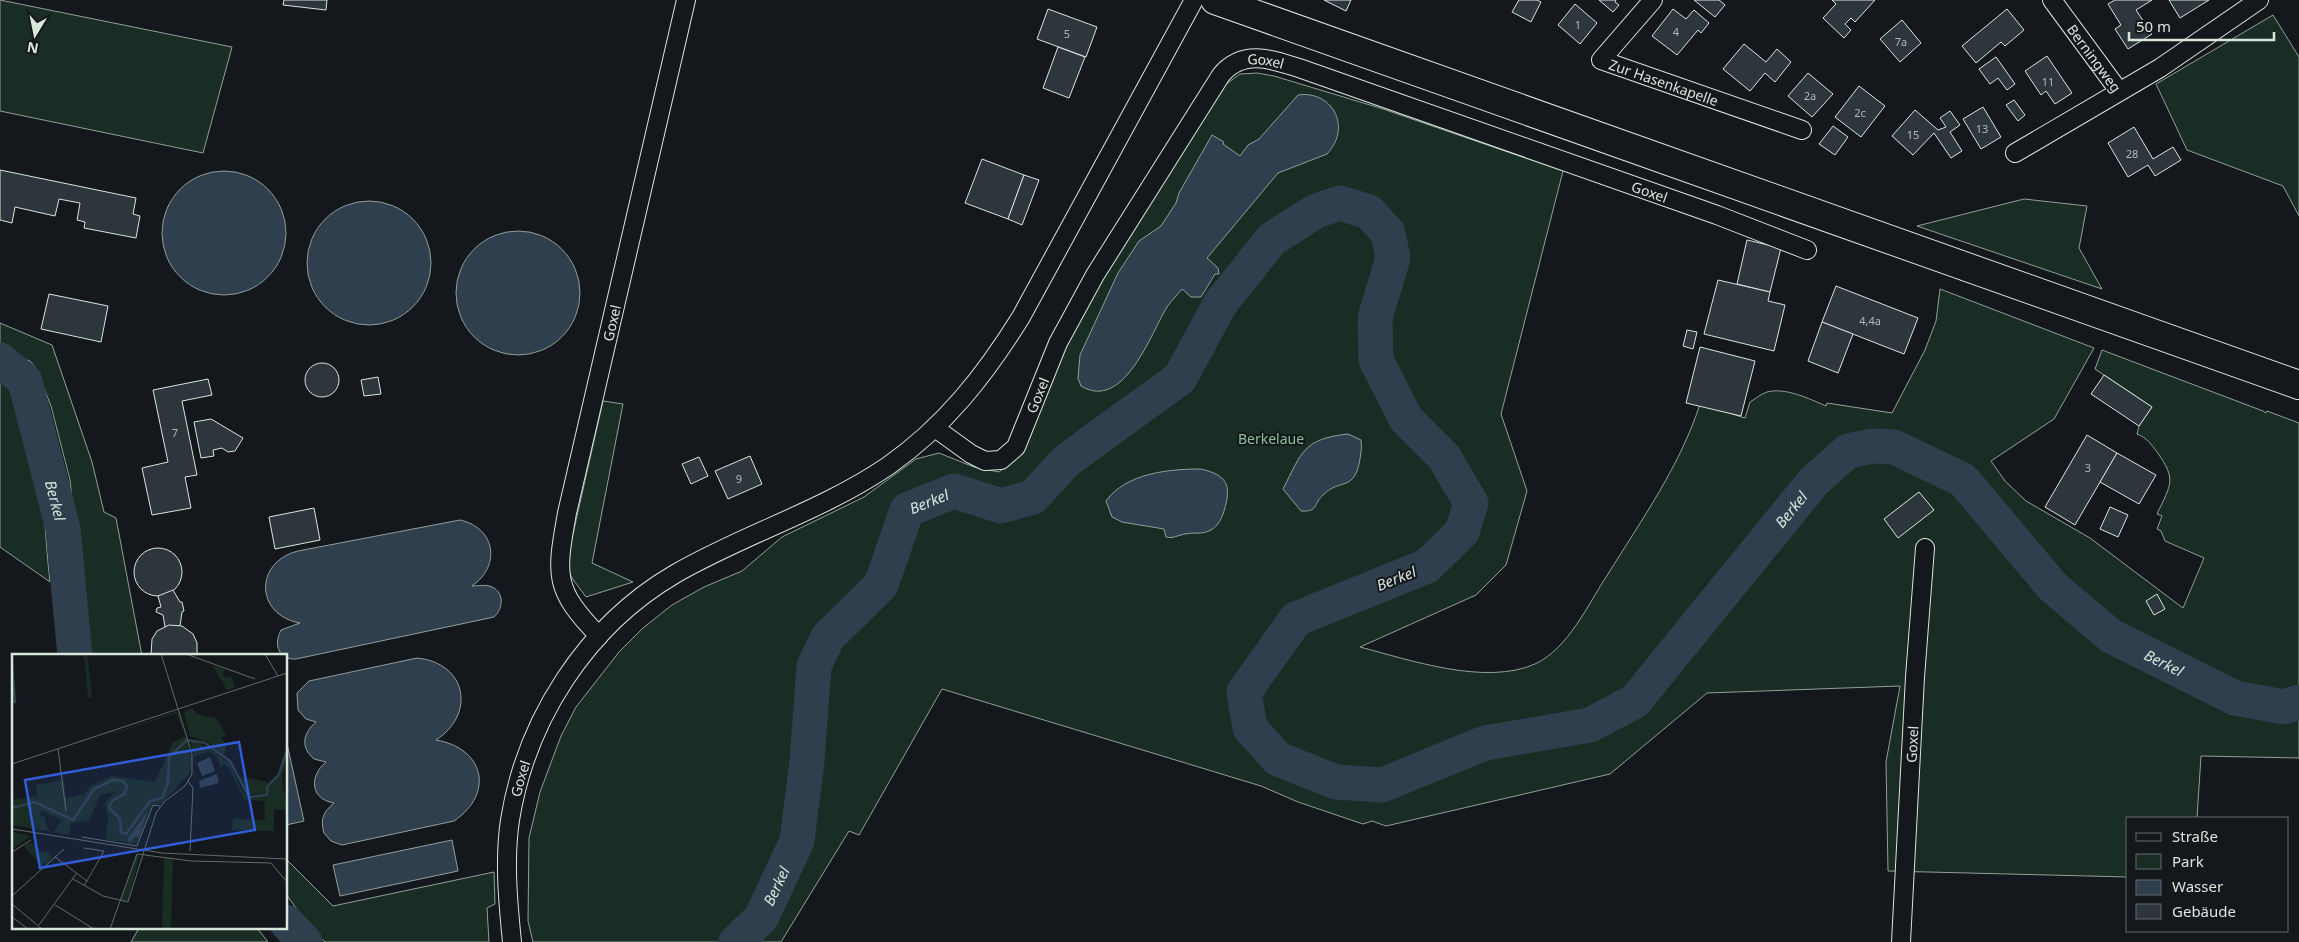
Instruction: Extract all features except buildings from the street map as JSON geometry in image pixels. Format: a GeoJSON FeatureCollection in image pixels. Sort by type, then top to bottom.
{"type":"FeatureCollection","features":[{"type":"Feature","properties":{"kind":"main road"},"geometry":{"type":"LineString","coordinates":[[1215,0],[2299,385]]}},
{"type":"Feature","properties":{"kind":"street","name":"Goxel"},"geometry":{"type":"LineString","coordinates":[[599,636],[571,606],[561,584],[560,553],[567,513],[686,0]]}},
{"type":"Feature","properties":{"kind":"street","name":"Goxel"},"geometry":{"type":"LineString","coordinates":[[512,942],[507,869],[510,821],[519,779],[532,740],[547,708],[571,671],[599,636],[620,615],[661,583],[704,559],[855,486],[900,457],[935,428],[967,395],[995,359],[1021,317],[1194,0]]}},
{"type":"Feature","properties":{"kind":"street","name":"Zur Hasenkapelle"},"geometry":{"type":"LineString","coordinates":[[1653,0],[1601,60],[1802,130]]}},
{"type":"Feature","properties":{"kind":"street","name":"Berningweg"},"geometry":{"type":"LineString","coordinates":[[2015,153],[2119,91],[2052,0]]}},
{"type":"Feature","properties":{"kind":"street"},"geometry":{"type":"LineString","coordinates":[[2119,91],[2160,68],[2259,0]]}},
{"type":"Feature","properties":{"kind":"street","name":"Goxel"},"geometry":{"type":"LineString","coordinates":[[935,428],[971,454],[985,461],[1001,460],[1016,447],[1058,343],[1096,275],[1221,75],[1230,65],[1249,59],[1270,59],[1299,68],[1717,215],[1807,250]]}},
{"type":"Feature","properties":{"kind":"street","name":"Goxel"},"geometry":{"type":"LineString","coordinates":[[1901,942],[1915,677],[1926,548]]}},
{"type":"Feature","properties":{"kind":"green space"},"geometry":{"type":"Polygon","coordinates":[[[0,0],[232,47],[203,153],[0,111],[0,0]]]}},
{"type":"Feature","properties":{"kind":"green space"},"geometry":{"type":"Polygon","coordinates":[[[2273,15],[2299,57],[2299,216],[2283,186],[2187,150],[2156,84],[2273,15]]]}},
{"type":"Feature","properties":{"kind":"green space","name":"Berkelaue"},"geometry":{"type":"Polygon","coordinates":[[[1257,73],[1274,76],[1380,108],[1563,171],[1501,414],[1527,491],[1506,565],[1476,595],[1360,647],[1424,664],[1471,672],[1515,670],[1535,664],[1547,657],[1577,624],[1647,512],[1682,449],[1700,404],[1745,418],[1750,402],[1767,392],[1782,391],[1797,394],[1826,406],[1827,403],[1892,413],[1925,350],[1936,321],[1940,289],[2094,348],[2054,419],[1991,461],[2005,481],[2026,501],[2090,538],[2183,608],[2204,558],[2165,541],[2161,531],[2157,529],[2162,516],[2157,514],[2166,496],[2170,482],[2169,476],[2163,461],[2153,446],[2137,434],[2139,426],[2152,407],[2095,369],[2102,350],[2266,413],[2267,411],[2299,423],[2299,758],[2201,756],[2197,817],[2126,817],[2126,877],[1888,871],[1886,762],[1900,686],[1707,693],[1610,774],[1386,826],[1372,821],[1363,824],[1298,802],[1261,786],[942,689],[859,835],[849,831],[781,942],[533,942],[528,921],[529,838],[540,792],[561,736],[576,707],[619,652],[643,628],[672,605],[704,587],[742,571],[782,537],[864,497],[916,459],[939,453],[974,467],[999,472],[1018,456],[1069,335],[1156,181],[1218,90],[1240,74],[1257,73]]]}},
{"type":"Feature","properties":{"kind":"green space"},"geometry":{"type":"Polygon","coordinates":[[[2024,199],[2087,206],[2079,248],[2102,289],[1917,226],[2024,199]]]}},
{"type":"Feature","properties":{"kind":"green space"},"geometry":{"type":"Polygon","coordinates":[[[0,323],[52,345],[92,462],[104,512],[116,518],[142,654],[90,654],[87,646],[70,480],[51,406],[36,368],[30,361],[14,356],[0,347],[0,323]]]}},
{"type":"Feature","properties":{"kind":"green space"},"geometry":{"type":"Polygon","coordinates":[[[0,377],[16,393],[26,413],[33,435],[41,485],[50,582],[0,547],[0,377]]]}},
{"type":"Feature","properties":{"kind":"green space"},"geometry":{"type":"Polygon","coordinates":[[[603,401],[623,404],[592,563],[633,582],[586,597],[572,578],[566,565],[603,401]]]}},
{"type":"Feature","properties":{"kind":"green space"},"geometry":{"type":"Polygon","coordinates":[[[288,861],[333,906],[494,872],[495,904],[487,908],[489,942],[325,942],[311,929],[288,897],[288,861]]]}},
{"type":"Feature","properties":{"kind":"green space"},"geometry":{"type":"Polygon","coordinates":[[[138,930],[259,930],[268,942],[131,942],[138,930]]]}},
{"type":"Feature","properties":{"kind":"water"},"geometry":{"type":"Polygon","coordinates":[[[1298,95],[1310,95],[1320,98],[1329,104],[1335,112],[1338,132],[1335,143],[1327,154],[1278,173],[1207,258],[1218,268],[1219,274],[1215,274],[1201,297],[1191,297],[1182,289],[1167,307],[1144,350],[1123,379],[1110,388],[1096,391],[1081,386],[1078,378],[1080,355],[1118,273],[1139,241],[1161,226],[1176,203],[1179,193],[1212,135],[1224,142],[1223,144],[1240,156],[1248,145],[1259,139],[1298,95]]]}},
{"type":"Feature","properties":{"kind":"water"},"geometry":{"type":"Polygon","coordinates":[[[224,171],[248,176],[259,181],[268,189],[276,198],[281,209],[286,233],[281,257],[276,268],[268,277],[259,285],[248,290],[224,295],[200,290],[189,285],[180,277],[172,268],[167,257],[162,233],[167,209],[172,198],[180,189],[189,181],[200,176],[224,171]]]}},
{"type":"Feature","properties":{"kind":"water"},"geometry":{"type":"Polygon","coordinates":[[[369,201],[393,206],[404,211],[413,219],[421,228],[426,239],[431,263],[426,287],[421,298],[413,307],[404,315],[393,320],[369,325],[345,320],[334,315],[325,307],[317,298],[312,287],[307,263],[312,239],[317,228],[325,219],[334,211],[345,206],[369,201]]]}},
{"type":"Feature","properties":{"kind":"water"},"geometry":{"type":"Polygon","coordinates":[[[518,231],[542,236],[553,241],[562,249],[570,258],[575,269],[580,293],[575,317],[570,328],[562,337],[553,345],[542,350],[518,355],[494,350],[483,345],[474,337],[466,328],[461,317],[456,293],[461,269],[466,258],[474,249],[483,241],[494,236],[518,231]]]}},
{"type":"Feature","properties":{"kind":"water"},"geometry":{"type":"Polygon","coordinates":[[[1348,434],[1361,440],[1360,459],[1354,476],[1350,481],[1323,495],[1313,509],[1301,511],[1283,489],[1300,457],[1313,444],[1333,436],[1348,434]]]}},
{"type":"Feature","properties":{"kind":"water"},"geometry":{"type":"Polygon","coordinates":[[[1201,469],[1217,474],[1225,482],[1227,488],[1223,514],[1218,524],[1211,530],[1166,537],[1164,529],[1122,522],[1112,517],[1106,501],[1125,484],[1149,474],[1201,469]]]}},
{"type":"Feature","properties":{"kind":"water"},"geometry":{"type":"Polygon","coordinates":[[[460,520],[472,524],[481,531],[487,539],[490,548],[487,568],[481,578],[472,586],[485,585],[496,590],[501,597],[501,606],[494,617],[290,659],[288,658],[288,654],[282,654],[279,650],[279,636],[281,630],[300,623],[285,618],[275,610],[268,600],[266,588],[267,577],[273,566],[284,557],[298,551],[460,520]]]}},
{"type":"Feature","properties":{"kind":"water"},"geometry":{"type":"Polygon","coordinates":[[[417,658],[434,662],[447,669],[456,679],[460,691],[461,704],[457,717],[449,729],[436,740],[465,752],[474,762],[478,773],[479,785],[475,798],[467,810],[454,821],[342,845],[331,841],[324,833],[322,824],[325,813],[334,803],[320,797],[316,792],[315,786],[317,774],[326,762],[314,759],[307,750],[305,745],[306,735],[316,722],[306,719],[298,710],[297,693],[309,681],[417,658]]]}},
{"type":"Feature","properties":{"kind":"water"},"geometry":{"type":"Polygon","coordinates":[[[288,748],[304,821],[288,825],[288,748]]]}},
{"type":"Feature","properties":{"kind":"water"},"geometry":{"type":"Polygon","coordinates":[[[452,840],[458,871],[340,896],[333,865],[452,840]]]}},
{"type":"Feature","properties":{"kind":"waterway","name":"Berkel"},"geometry":{"type":"LineString","coordinates":[[736,942],[761,918],[797,841],[807,761],[814,666],[828,637],[881,585],[907,510],[954,491],[1001,506],[1033,497],[1066,461],[1180,378],[1220,304],[1272,239],[1316,211],[1340,203],[1369,212],[1388,233],[1393,258],[1375,318],[1376,360],[1406,419],[1444,457],[1471,503],[1462,532],[1427,566],[1296,619],[1244,692],[1250,728],[1278,759],[1336,782],[1382,785],[1485,743],[1590,725],[1635,701],[1814,481],[1848,451],[1872,446],[1894,447],[1963,480],[2053,587],[2111,636],[2235,698],[2284,707],[2299,702]]}},
{"type":"Feature","properties":{"kind":"waterway","name":"Berkel"},"geometry":{"type":"LineString","coordinates":[[0,360],[25,381],[63,529],[75,654]]}},
{"type":"Feature","properties":{"kind":"waterway","name":"Berkel"},"geometry":{"type":"LineString","coordinates":[[288,924],[305,942]]}}]}
